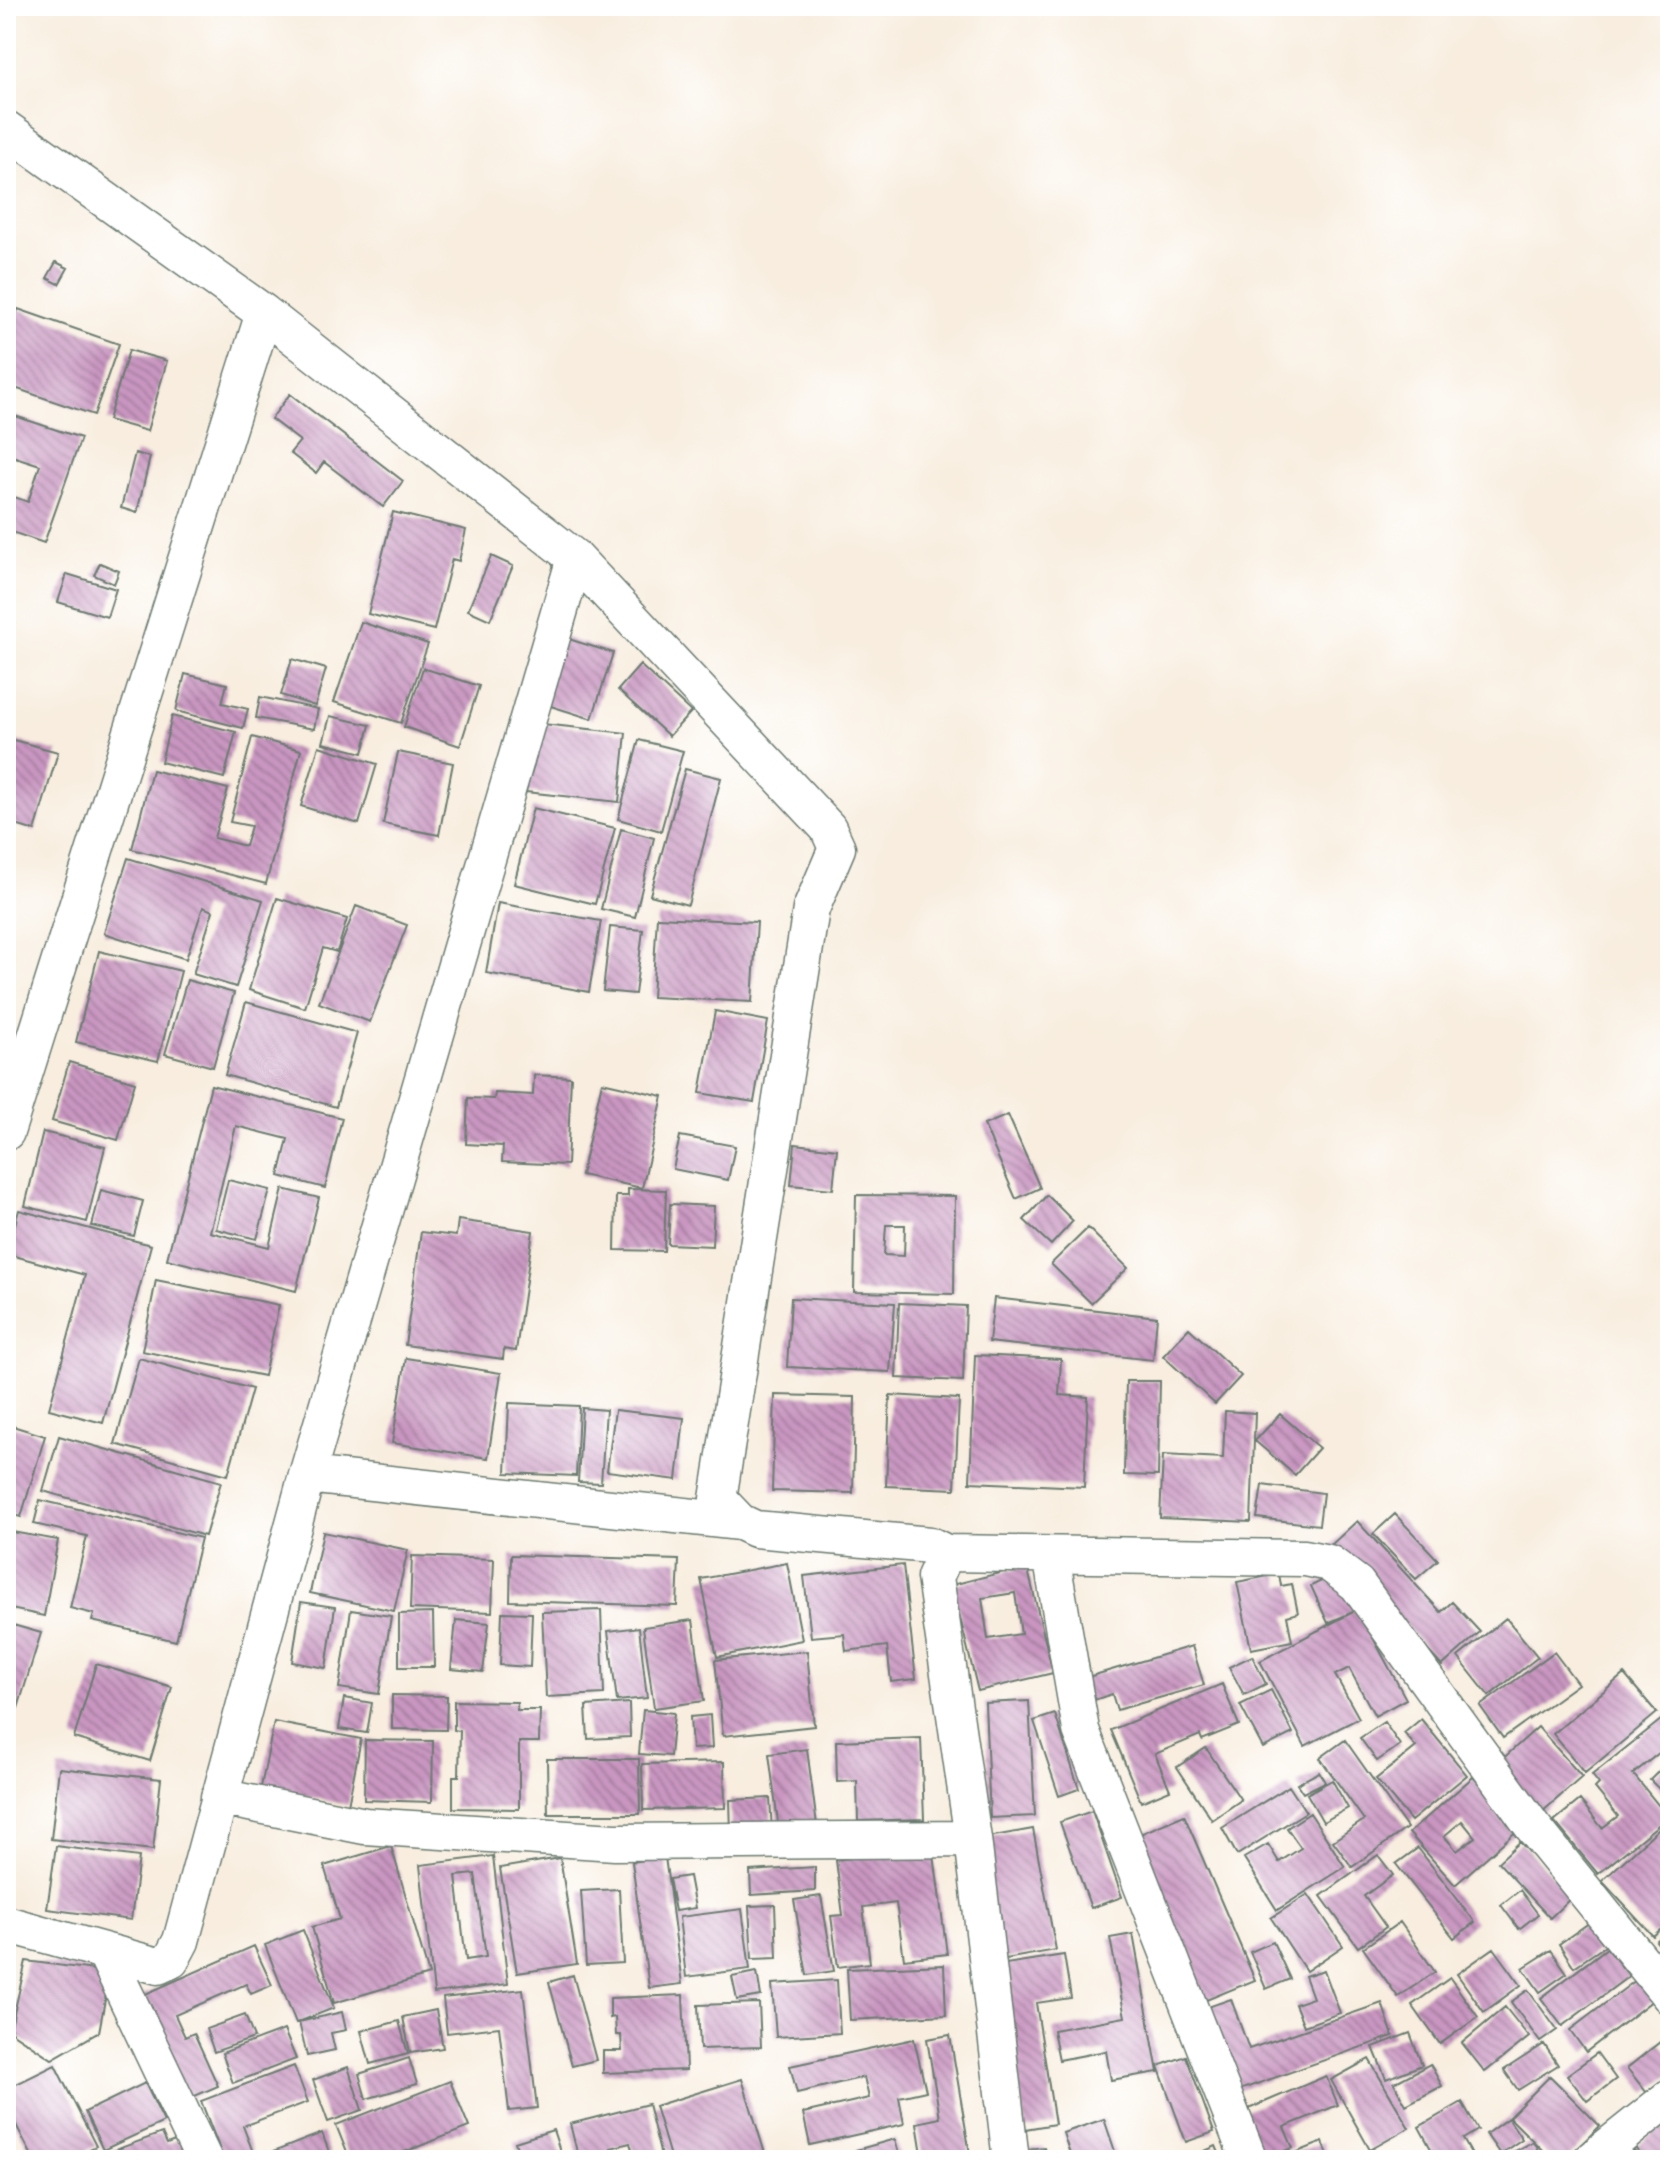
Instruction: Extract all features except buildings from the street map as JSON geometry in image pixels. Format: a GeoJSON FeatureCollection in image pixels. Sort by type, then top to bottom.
{"type":"FeatureCollection","features":[{"type":"Feature","properties":{"kind":"street"},"geometry":{"type":"LineString","coordinates":[[6,129],[264,313],[575,558],[828,828],[837,848],[811,909],[718,1499],[740,1522]]}},
{"type":"Feature","properties":{"kind":"street"},"geometry":{"type":"LineString","coordinates":[[6,1132],[264,313]]}},
{"type":"Feature","properties":{"kind":"street"},"geometry":{"type":"LineString","coordinates":[[6,1924],[158,1966],[171,1960],[181,1941],[307,1475],[575,558]]}},
{"type":"Feature","properties":{"kind":"street"},"geometry":{"type":"LineString","coordinates":[[307,1475],[740,1522],[755,1529],[930,1545],[946,1553],[1305,1558],[1329,1563],[1357,1584],[1533,1827],[1670,1996]]}},
{"type":"Feature","properties":{"kind":"street"},"geometry":{"type":"LineString","coordinates":[[946,1553],[935,1577],[973,1839],[1011,2160]]}},
{"type":"Feature","properties":{"kind":"street"},"geometry":{"type":"LineString","coordinates":[[1051,1555],[1081,1730],[1249,2160]]}},
{"type":"Feature","properties":{"kind":"street"},"geometry":{"type":"LineString","coordinates":[[219,1797],[365,1826],[615,1842],[973,1839]]}},
{"type":"Feature","properties":{"kind":"street"},"geometry":{"type":"LineString","coordinates":[[105,1952],[204,2160]]}},
{"type":"Feature","properties":{"kind":"street"},"geometry":{"type":"LineString","coordinates":[[1591,2160],[1670,2097]]}}]}
